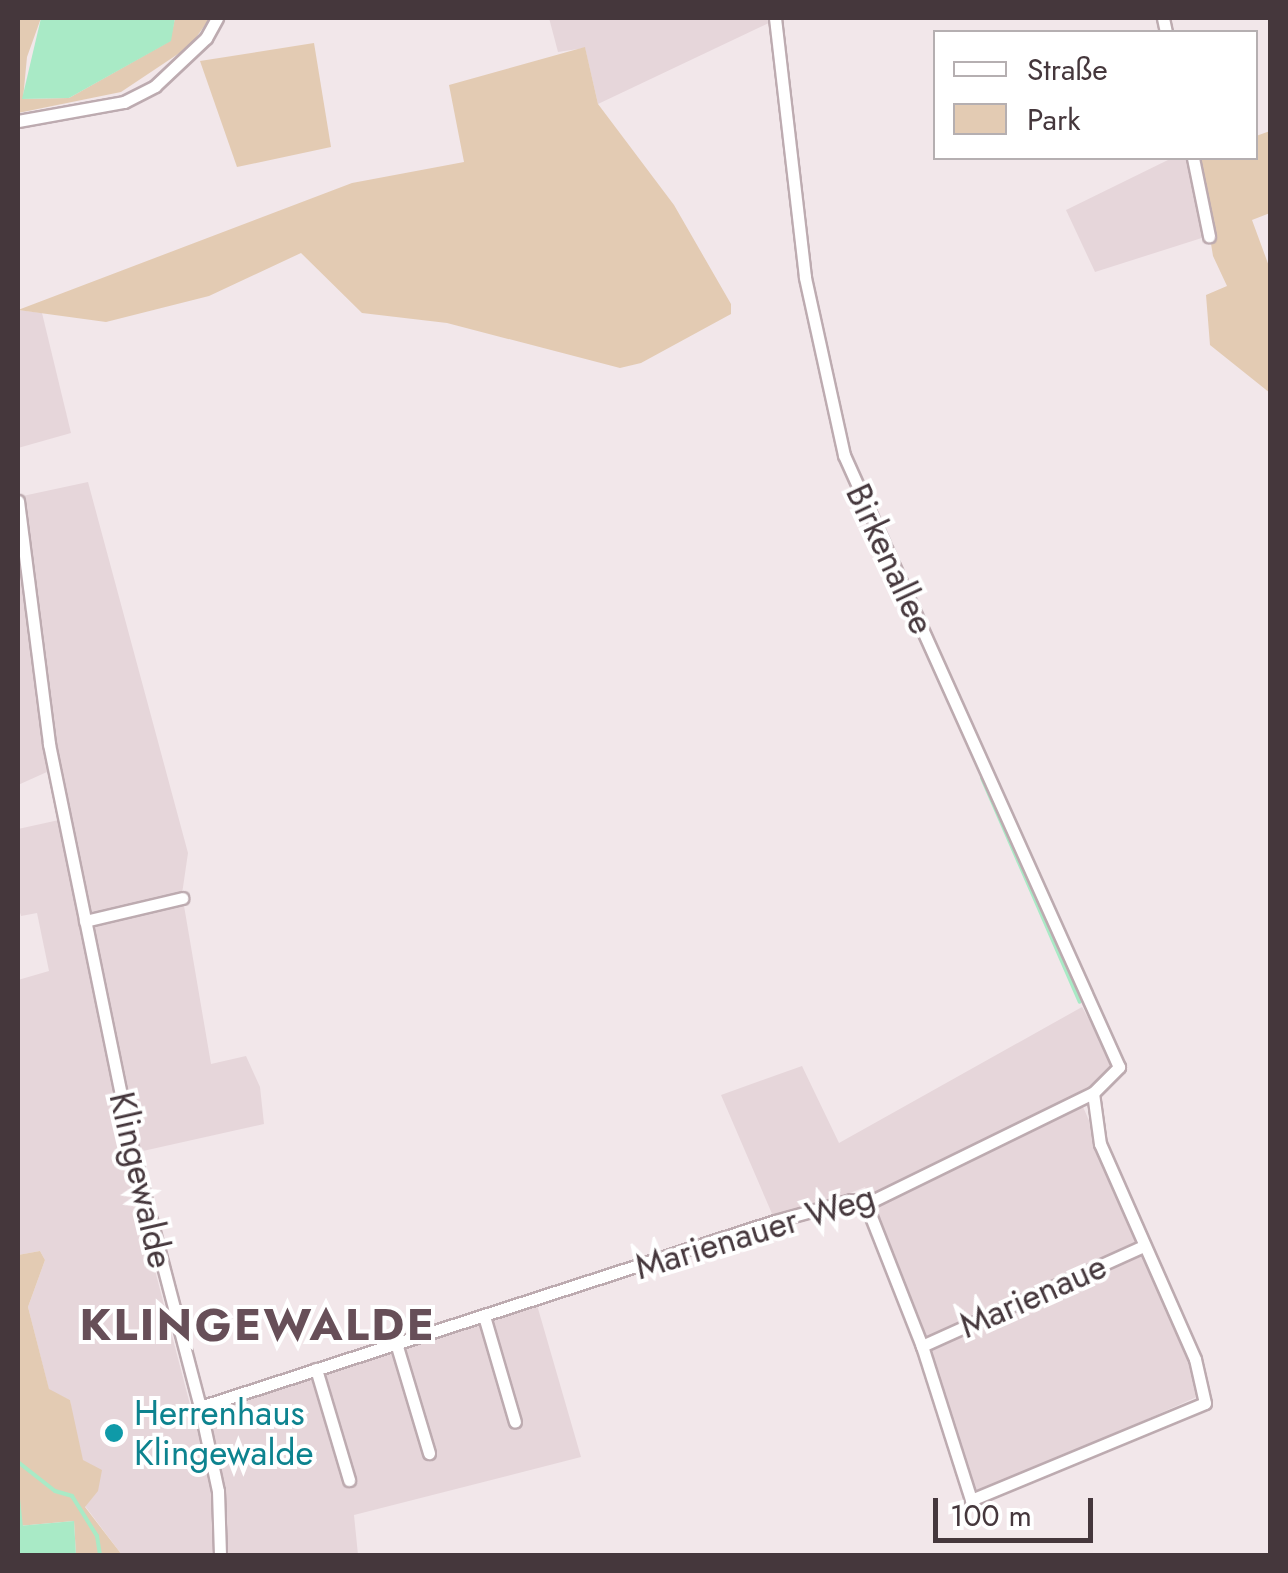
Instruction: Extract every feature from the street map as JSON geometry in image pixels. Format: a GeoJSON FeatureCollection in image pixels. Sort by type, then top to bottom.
{"type":"FeatureCollection","features":[{"type":"Feature","properties":{"kind":"street"},"geometry":{"type":"LineString","coordinates":[[18,121],[106,106],[155,86],[206,38],[217,18]]}},
{"type":"Feature","properties":{"kind":"street","name":"Birkenallee"},"geometry":{"type":"LineString","coordinates":[[775,18],[805,277],[844,455],[1119,1067]]}},
{"type":"Feature","properties":{"kind":"street"},"geometry":{"type":"LineString","coordinates":[[1192,160],[1209,236]]}},
{"type":"Feature","properties":{"kind":"street","name":"Klingewalde"},"geometry":{"type":"LineString","coordinates":[[18,501],[49,744],[130,1140],[218,1491],[220,1556]]}},
{"type":"Feature","properties":{"kind":"street"},"geometry":{"type":"LineString","coordinates":[[85,922],[182,898]]}},
{"type":"Feature","properties":{"kind":"street","name":"Marienauer Weg"},"geometry":{"type":"LineString","coordinates":[[200,1407],[775,1222],[852,1200],[866,1204],[1093,1093],[1119,1067]]}},
{"type":"Feature","properties":{"kind":"street","name":"Marienaue"},"geometry":{"type":"LineString","coordinates":[[866,1204],[922,1346],[966,1495],[976,1502],[1205,1402],[1196,1359],[1100,1144],[1093,1093]]}},
{"type":"Feature","properties":{"kind":"street","name":"Marienaue"},"geometry":{"type":"LineString","coordinates":[[922,1346],[1143,1246]]}},
{"type":"Feature","properties":{"kind":"street"},"geometry":{"type":"LineString","coordinates":[[484,1316],[514,1422]]}},
{"type":"Feature","properties":{"kind":"street"},"geometry":{"type":"LineString","coordinates":[[396,1343],[429,1453]]}},
{"type":"Feature","properties":{"kind":"street"},"geometry":{"type":"LineString","coordinates":[[316,1369],[349,1480]]}},
{"type":"Feature","properties":{"kind":"shaded area"},"geometry":{"type":"Polygon","coordinates":[[[41,18],[175,18],[171,41],[69,98],[22,99],[41,18]]]}},
{"type":"Feature","properties":{"kind":"shaded area"},"geometry":{"type":"Polygon","coordinates":[[[549,18],[769,18],[771,22],[598,104],[585,48],[558,52],[549,18]]]}},
{"type":"Feature","properties":{"kind":"shaded area"},"geometry":{"type":"Polygon","coordinates":[[[1168,160],[1191,160],[1208,236],[1095,272],[1066,210],[1168,160]]]}},
{"type":"Feature","properties":{"kind":"shaded area"},"geometry":{"type":"Polygon","coordinates":[[[18,310],[42,313],[71,433],[18,448],[18,310]]]}},
{"type":"Feature","properties":{"kind":"shaded area"},"geometry":{"type":"Polygon","coordinates":[[[88,482],[188,853],[182,894],[211,1064],[246,1056],[260,1087],[264,1124],[125,1155],[193,1416],[537,1305],[581,1457],[354,1515],[358,1555],[122,1555],[85,1506],[70,1400],[49,1390],[28,1307],[45,1260],[40,1251],[18,1255],[18,980],[49,971],[37,913],[21,916],[18,906],[18,829],[68,818],[58,767],[18,785],[18,497],[88,482]]]}},
{"type":"Feature","properties":{"kind":"shaded area"},"geometry":{"type":"Polygon","coordinates":[[[1082,1007],[1113,1062],[1112,1073],[1077,1093],[1193,1360],[1199,1396],[977,1495],[926,1338],[865,1187],[776,1223],[721,1095],[802,1066],[839,1143],[1082,1007]]]}},
{"type":"Feature","properties":{"kind":"shaded area"},"geometry":{"type":"Polygon","coordinates":[[[74,1521],[76,1555],[18,1555],[18,1526],[74,1521]]]}},
{"type":"Feature","properties":{"kind":"green space"},"geometry":{"type":"Polygon","coordinates":[[[18,18],[41,18],[27,57],[23,99],[69,98],[170,41],[175,18],[210,18],[190,46],[121,92],[18,113],[18,18]]]}},
{"type":"Feature","properties":{"kind":"green space"},"geometry":{"type":"Polygon","coordinates":[[[314,43],[331,147],[237,167],[200,61],[314,43]]]}},
{"type":"Feature","properties":{"kind":"green space"},"geometry":{"type":"Polygon","coordinates":[[[585,47],[598,104],[674,205],[731,304],[731,314],[641,363],[620,368],[447,323],[362,313],[301,253],[209,296],[106,322],[18,310],[352,183],[464,162],[449,85],[585,47]]]}},
{"type":"Feature","properties":{"kind":"green space"},"geometry":{"type":"Polygon","coordinates":[[[1270,131],[1270,213],[1252,220],[1270,269],[1270,393],[1210,345],[1206,295],[1227,286],[1213,256],[1197,160],[1258,160],[1258,135],[1270,131]]]}},
{"type":"Feature","properties":{"kind":"green space"},"geometry":{"type":"Polygon","coordinates":[[[40,1251],[45,1260],[28,1307],[49,1389],[70,1400],[83,1460],[102,1470],[98,1491],[85,1507],[122,1555],[76,1555],[74,1521],[18,1526],[18,1255],[40,1251]]]}},
{"type":"Feature","properties":{"kind":"waterway"},"geometry":{"type":"LineString","coordinates":[[982,778],[1080,1002]]}},
{"type":"Feature","properties":{"kind":"waterway"},"geometry":{"type":"LineString","coordinates":[[18,1462],[55,1491],[72,1496],[97,1536],[100,1556]]}},
{"type":"Feature","properties":{"kind":"waterway"},"geometry":{"type":"LineString","coordinates":[[18,1499],[21,1526]]}},
{"type":"Feature","properties":{"kind":"place","name":"Herrenhaus Klingewalde"},"geometry":{"type":"Point","coordinates":[114,1433]}},
{"type":"Feature","properties":{"kind":"district","name":"KLINGEWALDE"},"geometry":{"type":"Point","coordinates":[258,1325]}}]}
